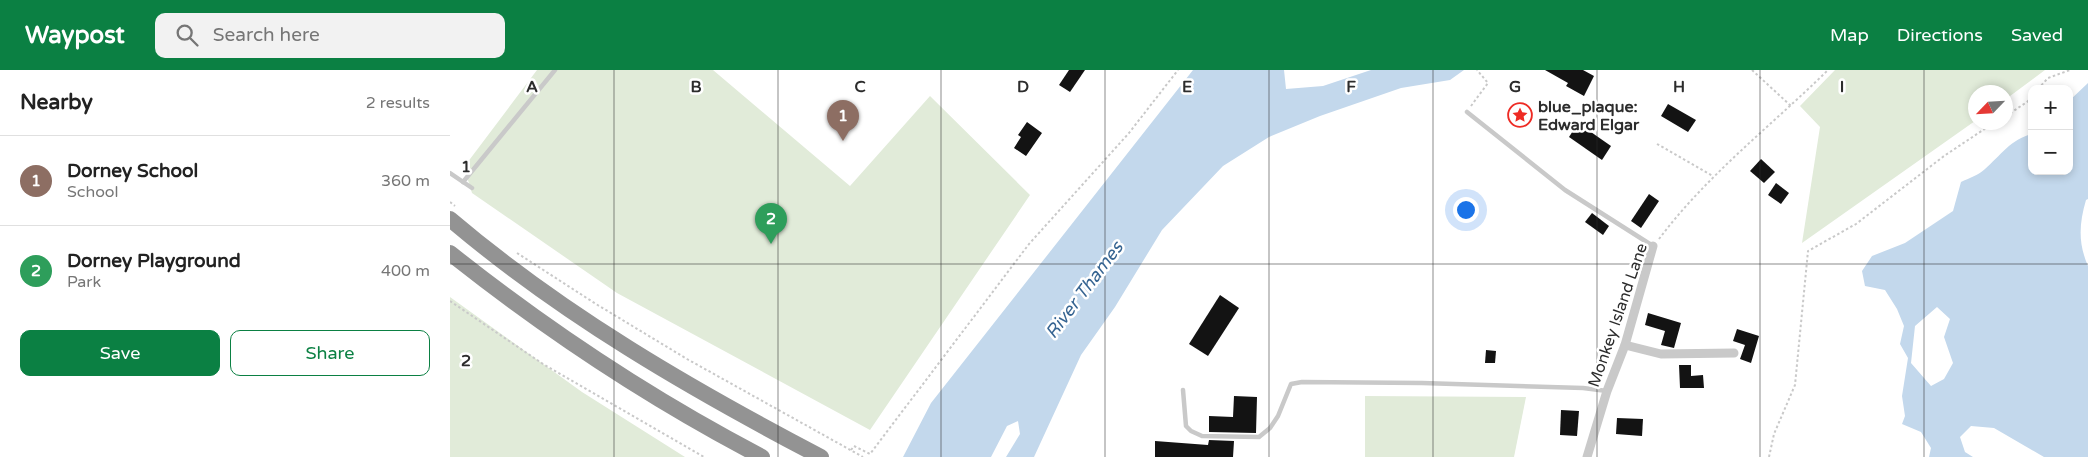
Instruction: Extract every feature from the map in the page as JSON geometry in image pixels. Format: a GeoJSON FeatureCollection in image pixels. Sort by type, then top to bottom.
{"type":"FeatureCollection","features":[{"type":"Feature","properties":{"kind":"highway"},"geometry":{"type":"LineString","coordinates":[[454,214],[516,271],[627,348],[716,402],[822,457]]}},
{"type":"Feature","properties":{"kind":"highway"},"geometry":{"type":"LineString","coordinates":[[450,253],[534,317],[608,368],[674,409],[762,457]]}},
{"type":"Feature","properties":{"kind":"street","name":"Monkey Island Lane"},"geometry":{"type":"LineString","coordinates":[[1587,457],[1607,391],[1625,345],[1654,246]]}},
{"type":"Feature","properties":{"kind":"street"},"geometry":{"type":"LineString","coordinates":[[1625,345],[1661,354],[1734,353]]}},
{"type":"Feature","properties":{"kind":"lane"},"geometry":{"type":"LineString","coordinates":[[463,182],[555,70]]}},
{"type":"Feature","properties":{"kind":"lane"},"geometry":{"type":"LineString","coordinates":[[1467,112],[1565,190],[1654,246]]}},
{"type":"Feature","properties":{"kind":"lane"},"geometry":{"type":"LineString","coordinates":[[450,173],[472,188]]}},
{"type":"Feature","properties":{"kind":"lane"},"geometry":{"type":"LineString","coordinates":[[1183,390],[1186,426],[1191,431],[1202,436],[1259,437],[1270,428],[1278,416],[1291,384],[1302,382],[1422,382],[1582,388],[1607,391]]}},
{"type":"Feature","properties":{"kind":"path"},"geometry":{"type":"LineString","coordinates":[[850,450],[854,446],[870,454],[1029,244],[1129,133],[1178,70]]}},
{"type":"Feature","properties":{"kind":"path"},"geometry":{"type":"LineString","coordinates":[[1467,112],[1488,83],[1477,70]]}},
{"type":"Feature","properties":{"kind":"path"},"geometry":{"type":"LineString","coordinates":[[1752,70],[1791,106]]}},
{"type":"Feature","properties":{"kind":"path","name":"Monkey Island Lane"},"geometry":{"type":"LineString","coordinates":[[1654,246],[1675,218],[1713,176],[1828,70]]}},
{"type":"Feature","properties":{"kind":"path"},"geometry":{"type":"LineString","coordinates":[[2042,85],[2048,78],[2070,70]]}},
{"type":"Feature","properties":{"kind":"path"},"geometry":{"type":"LineString","coordinates":[[2013,111],[2028,101]]}},
{"type":"Feature","properties":{"kind":"path"},"geometry":{"type":"LineString","coordinates":[[1769,457],[1774,434],[1795,386],[1808,251],[1856,224],[1944,156],[1983,130]]}},
{"type":"Feature","properties":{"kind":"path"},"geometry":{"type":"LineString","coordinates":[[1657,144],[1713,176]]}},
{"type":"Feature","properties":{"kind":"path"},"geometry":{"type":"LineString","coordinates":[[450,202],[454,214]]}},
{"type":"Feature","properties":{"kind":"path"},"geometry":{"type":"LineString","coordinates":[[510,249],[687,359],[863,457]]}},
{"type":"Feature","properties":{"kind":"path"},"geometry":{"type":"LineString","coordinates":[[450,302],[543,364],[704,457]]}},
{"type":"Feature","properties":{"kind":"green space"},"geometry":{"type":"Polygon","coordinates":[[[537,70],[713,70],[850,186],[930,96],[1030,195],[870,430],[617,293],[472,193],[464,167],[537,70]]]}},
{"type":"Feature","properties":{"kind":"green space"},"geometry":{"type":"Polygon","coordinates":[[[1835,70],[2045,70],[2013,94],[2013,85],[1968,85],[1968,126],[1802,243],[1820,127],[1800,106],[1835,70]]]}},
{"type":"Feature","properties":{"kind":"green space"},"geometry":{"type":"Polygon","coordinates":[[[450,297],[582,392],[685,457],[450,457],[450,297]]]}},
{"type":"Feature","properties":{"kind":"green space"},"geometry":{"type":"Polygon","coordinates":[[[1365,396],[1526,397],[1514,457],[1365,457],[1365,396]]]}},
{"type":"Feature","properties":{"kind":"water","name":"River Thames"},"geometry":{"type":"Polygon","coordinates":[[[1193,70],[1284,70],[1286,89],[1323,86],[1371,70],[1464,70],[1450,80],[1401,88],[1320,116],[1269,137],[1223,166],[1162,230],[1115,307],[1081,355],[1034,457],[1006,457],[1020,434],[1018,421],[1007,426],[991,457],[903,457],[931,403],[1193,70]]]}},
{"type":"Feature","properties":{"kind":"water"},"geometry":{"type":"Polygon","coordinates":[[[2088,83],[2088,199],[2086,200],[2081,225],[2081,241],[2088,266],[2088,457],[2044,457],[1994,428],[1971,426],[1960,437],[1965,452],[1973,457],[1929,457],[1931,448],[1921,432],[1902,424],[1905,416],[1902,396],[1908,358],[1900,344],[1904,326],[1897,309],[1885,290],[1865,286],[1862,271],[1872,256],[1905,243],[1953,211],[1961,182],[1983,171],[2006,148],[2028,135],[2028,175],[2073,175],[2073,97],[2088,83]],[[1937,307],[1915,326],[1911,363],[1931,386],[1944,379],[1953,363],[1944,337],[1950,319],[1937,307]]]}},
{"type":"Feature","properties":{"kind":"building"},"geometry":{"type":"Polygon","coordinates":[[[1069,70],[1085,70],[1070,92],[1059,85],[1069,70]]]}},
{"type":"Feature","properties":{"kind":"building"},"geometry":{"type":"Polygon","coordinates":[[[1545,70],[1583,70],[1594,76],[1584,96],[1566,86],[1568,83],[1545,70]]]}},
{"type":"Feature","properties":{"kind":"building"},"geometry":{"type":"Polygon","coordinates":[[[1668,104],[1696,120],[1688,132],[1661,116],[1668,104]]]}},
{"type":"Feature","properties":{"kind":"building"},"geometry":{"type":"Polygon","coordinates":[[[1027,122],[1042,133],[1026,156],[1014,148],[1021,137],[1018,135],[1027,122]]]}},
{"type":"Feature","properties":{"kind":"building"},"geometry":{"type":"Polygon","coordinates":[[[1578,123],[1611,146],[1602,160],[1569,137],[1578,123]]]}},
{"type":"Feature","properties":{"kind":"building"},"geometry":{"type":"Polygon","coordinates":[[[1761,159],[1775,172],[1764,183],[1750,171],[1761,159]]]}},
{"type":"Feature","properties":{"kind":"building"},"geometry":{"type":"Polygon","coordinates":[[[1776,183],[1789,193],[1781,204],[1768,195],[1776,183]]]}},
{"type":"Feature","properties":{"kind":"building"},"geometry":{"type":"Polygon","coordinates":[[[1649,194],[1659,201],[1641,228],[1631,221],[1649,194]]]}},
{"type":"Feature","properties":{"kind":"building"},"geometry":{"type":"Polygon","coordinates":[[[1592,213],[1609,226],[1603,235],[1585,222],[1592,213]]]}},
{"type":"Feature","properties":{"kind":"building"},"geometry":{"type":"Polygon","coordinates":[[[1220,295],[1239,308],[1208,356],[1189,344],[1220,295]]]}},
{"type":"Feature","properties":{"kind":"building"},"geometry":{"type":"Polygon","coordinates":[[[1648,313],[1681,323],[1674,348],[1661,345],[1665,331],[1645,325],[1648,313]]]}},
{"type":"Feature","properties":{"kind":"building"},"geometry":{"type":"Polygon","coordinates":[[[1737,329],[1759,336],[1751,363],[1740,359],[1745,345],[1733,341],[1737,329]]]}},
{"type":"Feature","properties":{"kind":"building"},"geometry":{"type":"Polygon","coordinates":[[[1486,350],[1496,351],[1495,363],[1485,363],[1486,350]]]}},
{"type":"Feature","properties":{"kind":"building"},"geometry":{"type":"Polygon","coordinates":[[[1679,365],[1691,365],[1691,376],[1703,375],[1704,388],[1680,388],[1679,365]]]}},
{"type":"Feature","properties":{"kind":"building"},"geometry":{"type":"Polygon","coordinates":[[[1234,396],[1257,397],[1256,433],[1209,432],[1209,416],[1233,417],[1234,396]]]}},
{"type":"Feature","properties":{"kind":"building"},"geometry":{"type":"Polygon","coordinates":[[[1561,410],[1579,411],[1577,436],[1560,435],[1561,410]]]}},
{"type":"Feature","properties":{"kind":"building"},"geometry":{"type":"Polygon","coordinates":[[[1617,418],[1643,419],[1642,436],[1616,434],[1617,418]]]}},
{"type":"Feature","properties":{"kind":"building"},"geometry":{"type":"Polygon","coordinates":[[[1209,440],[1234,441],[1233,457],[1155,457],[1155,441],[1208,445],[1209,440]]]}},
{"type":"Feature","properties":{"kind":"place","name":"blue_plaque: Edward Elgar"},"geometry":{"type":"Point","coordinates":[1520,115]}},
{"type":"Feature","properties":{"kind":"place","name":"Dorney School"},"geometry":{"type":"Point","coordinates":[843,141]}},
{"type":"Feature","properties":{"kind":"place","name":"Dorney Playground"},"geometry":{"type":"Point","coordinates":[771,244]}}]}
